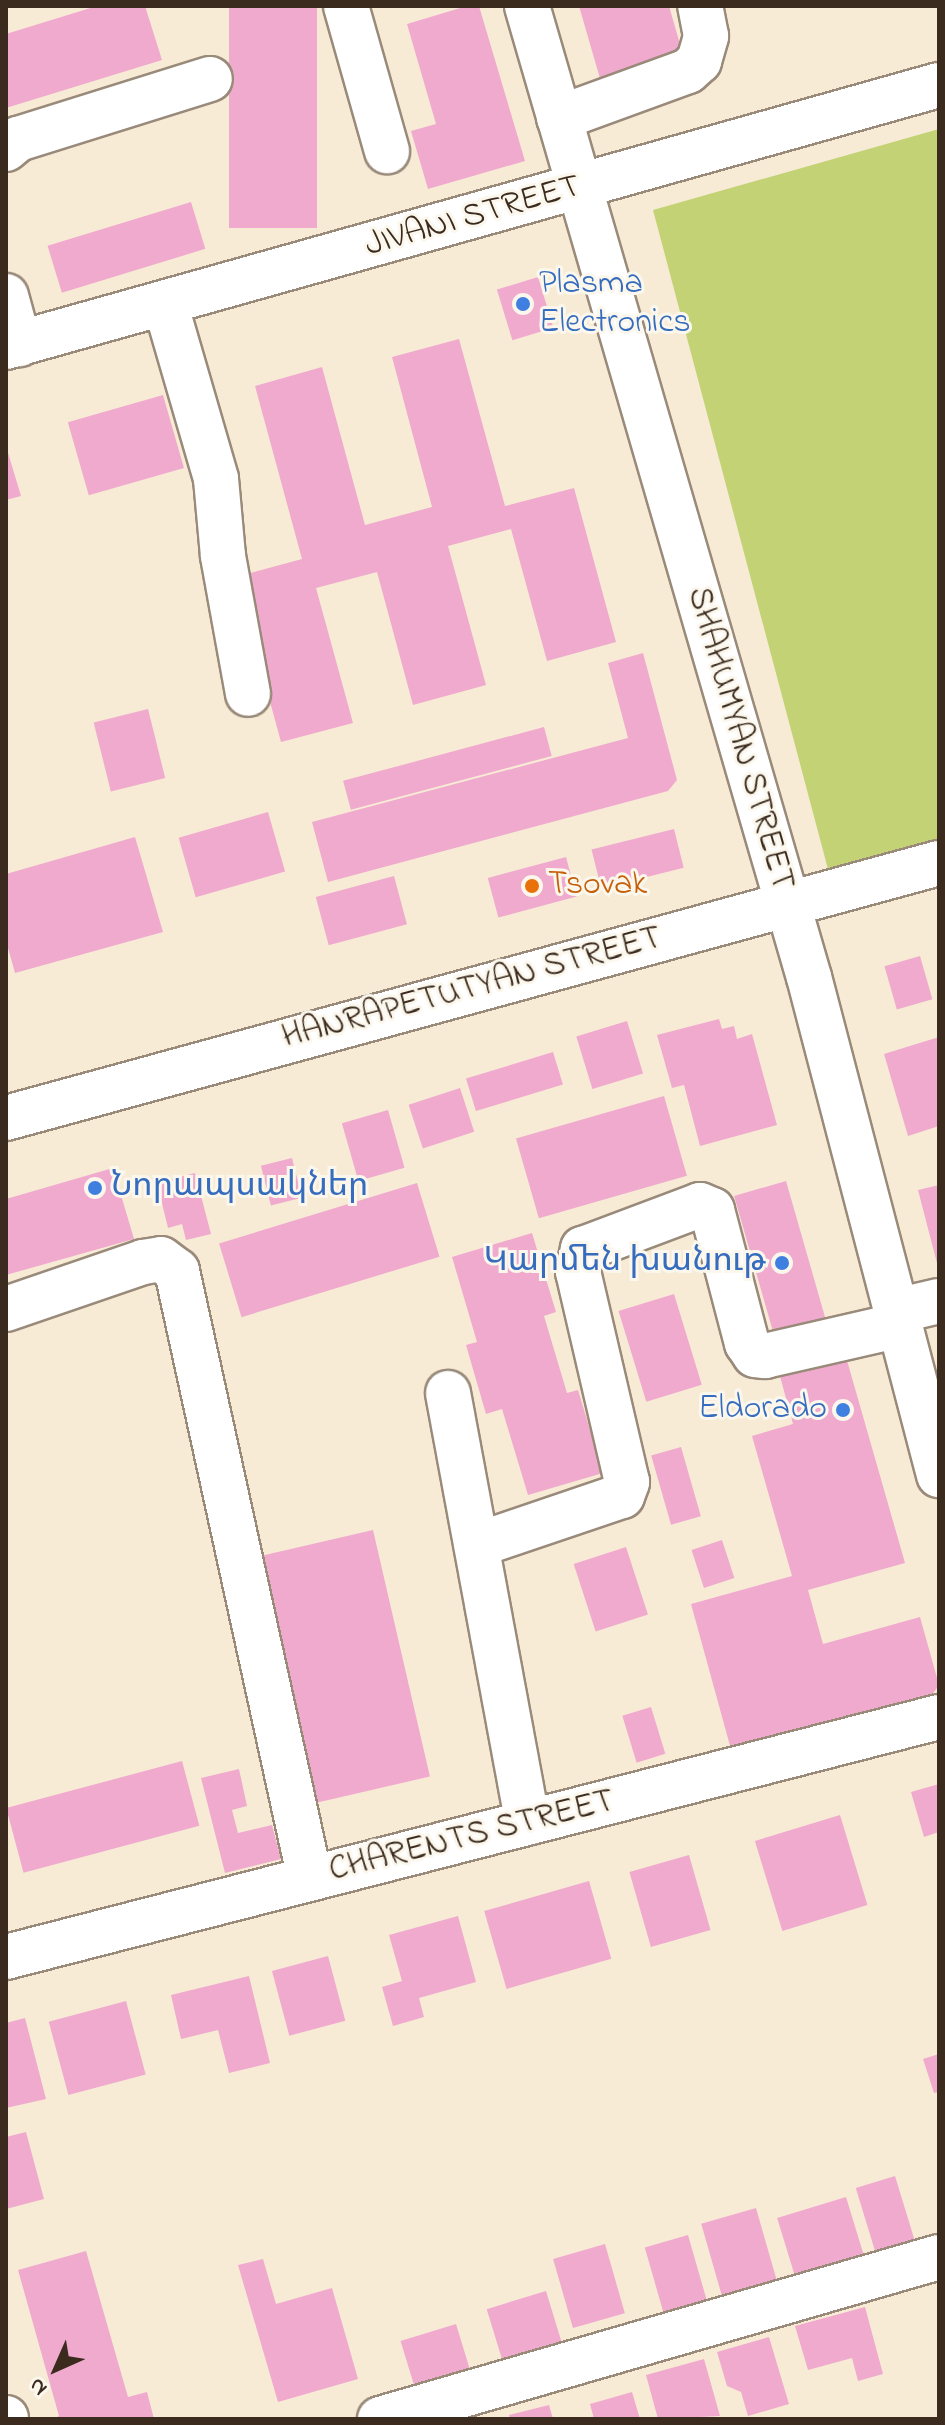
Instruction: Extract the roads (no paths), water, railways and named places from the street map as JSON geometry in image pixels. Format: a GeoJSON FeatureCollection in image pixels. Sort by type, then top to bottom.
{"type":"FeatureCollection","features":[{"type":"Feature","properties":{"kind":"street"},"geometry":{"type":"LineString","coordinates":[[346,6],[387,151]]}},
{"type":"Feature","properties":{"kind":"street","name":"SHAHUMYAN STREET"},"geometry":{"type":"LineString","coordinates":[[527,6],[787,904],[939,1475]]}},
{"type":"Feature","properties":{"kind":"street"},"geometry":{"type":"LineString","coordinates":[[559,118],[688,71],[699,61],[706,36],[700,6]]}},
{"type":"Feature","properties":{"kind":"street"},"geometry":{"type":"LineString","coordinates":[[6,149],[18,139],[210,79]]}},
{"type":"Feature","properties":{"kind":"street","name":"JIVANI STREET"},"geometry":{"type":"LineString","coordinates":[[13,346],[939,85]]}},
{"type":"Feature","properties":{"kind":"street"},"geometry":{"type":"LineString","coordinates":[[6,296],[13,346]]}},
{"type":"Feature","properties":{"kind":"street"},"geometry":{"type":"LineString","coordinates":[[165,303],[216,479],[223,556],[248,694]]}},
{"type":"Feature","properties":{"kind":"street","name":"HANRAPETUTYAN STREET"},"geometry":{"type":"LineString","coordinates":[[6,1118],[939,863]]}},
{"type":"Feature","properties":{"kind":"street"},"geometry":{"type":"LineString","coordinates":[[477,1545],[622,1496],[627,1482],[578,1272],[583,1249],[700,1205],[712,1210],[747,1343],[755,1355],[765,1356],[898,1318],[939,1301]]}},
{"type":"Feature","properties":{"kind":"street"},"geometry":{"type":"LineString","coordinates":[[6,1309],[143,1262],[161,1259],[177,1271],[310,1879]]}},
{"type":"Feature","properties":{"kind":"street"},"geometry":{"type":"LineString","coordinates":[[448,1393],[528,1823]]}},
{"type":"Feature","properties":{"kind":"street","name":"CHARENTS STREET"},"geometry":{"type":"LineString","coordinates":[[6,1957],[939,1717]]}},
{"type":"Feature","properties":{"kind":"street"},"geometry":{"type":"LineString","coordinates":[[380,2419],[939,2257]]}},
{"type":"Feature","properties":{"kind":"place","name":"Plasma Electronics"},"geometry":{"type":"Point","coordinates":[523,304]}},
{"type":"Feature","properties":{"kind":"place","name":"Tsovak"},"geometry":{"type":"Point","coordinates":[532,886]}},
{"type":"Feature","properties":{"kind":"place","name":"Նորապսակներ"},"geometry":{"type":"Point","coordinates":[95,1188]}},
{"type":"Feature","properties":{"kind":"place","name":"Կարմեն խանութ"},"geometry":{"type":"Point","coordinates":[782,1263]}},
{"type":"Feature","properties":{"kind":"place","name":"Eldorado"},"geometry":{"type":"Point","coordinates":[843,1410]}}]}
